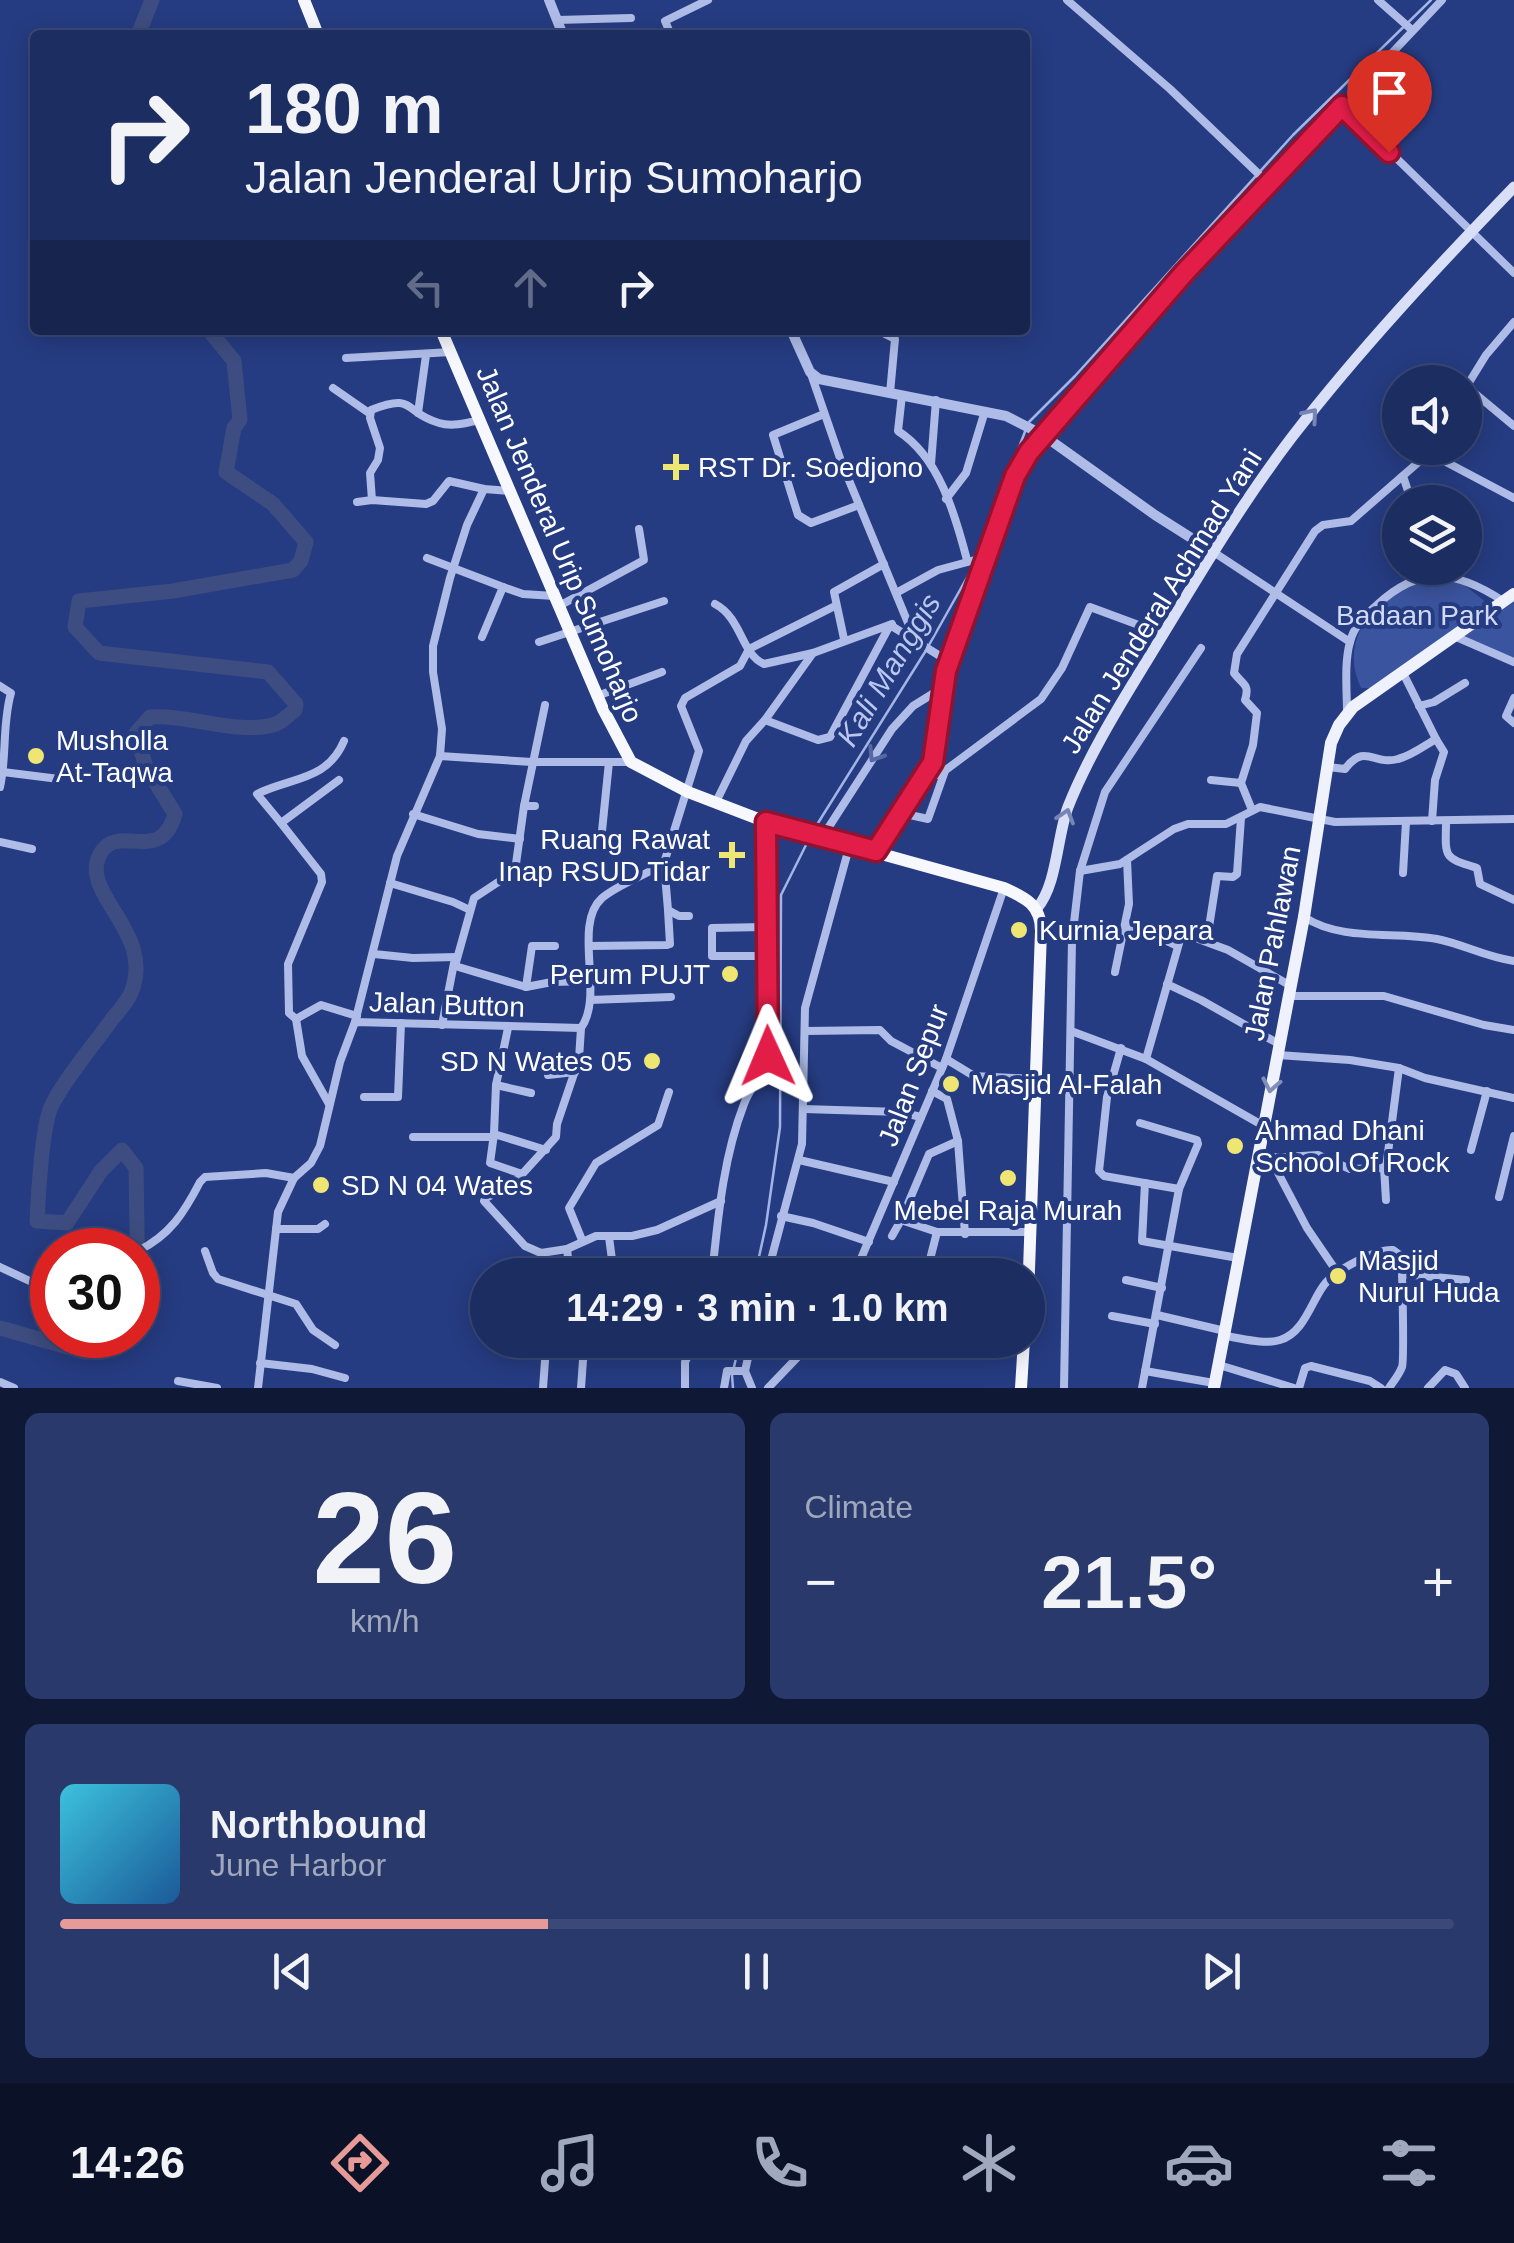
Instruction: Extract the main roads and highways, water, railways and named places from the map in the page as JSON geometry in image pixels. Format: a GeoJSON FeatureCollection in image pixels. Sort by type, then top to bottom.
{"type":"FeatureCollection","features":[{"type":"Feature","properties":{"kind":"highway"},"geometry":{"type":"LineString","coordinates":[[304,0],[316,30]]}},
{"type":"Feature","properties":{"kind":"highway","name":"Jalan Jenderal Urip Sumoharjo"},"geometry":{"type":"LineString","coordinates":[[444,335],[597,696],[631,762],[715,804],[766,822],[1004,888],[1037,908]]}},
{"type":"Feature","properties":{"kind":"highway","name":"Jalan Jenderal Achmad Yani"},"geometry":{"type":"LineString","coordinates":[[1030,1258],[1041,931],[1037,908]]}},
{"type":"Feature","properties":{"kind":"highway"},"geometry":{"type":"LineString","coordinates":[[1021,1388],[1023,1358]]}},
{"type":"Feature","properties":{"kind":"main road","name":"Jalan Jenderal Achmad Yani"},"geometry":{"type":"LineString","coordinates":[[1037,908],[1047,890],[1075,791],[1215,553],[1292,438],[1368,346],[1514,188]]}},
{"type":"Feature","properties":{"kind":"main road","name":"Jalan Pahlawan"},"geometry":{"type":"LineString","coordinates":[[1215,1386],[1304,917],[1332,743],[1347,713],[1509,597]]}},
{"type":"Feature","properties":{"kind":"waterway"},"geometry":{"type":"LineString","coordinates":[[140,30],[152,0]]}},
{"type":"Feature","properties":{"kind":"waterway","name":"Kali Manggis"},"geometry":{"type":"LineString","coordinates":[[1029,422],[1293,135],[1431,0]]}},
{"type":"Feature","properties":{"kind":"waterway"},"geometry":{"type":"LineString","coordinates":[[137,1228],[136,1168],[122,1150],[101,1171],[67,1223],[37,1221],[43,1146],[51,1107],[127,1000],[136,970],[134,950],[98,882],[96,866],[110,844],[160,838],[175,814],[146,767],[136,733],[150,717],[262,727],[281,722],[295,710],[296,704],[268,672],[99,653],[75,627],[79,601],[173,591],[293,570],[301,561],[306,542],[273,504],[226,472],[234,428],[240,420],[234,361],[213,335]]}},
{"type":"Feature","properties":{"kind":"waterway","name":"Kali Manggis"},"geometry":{"type":"LineString","coordinates":[[977,558],[1026,429]]}},
{"type":"Feature","properties":{"kind":"waterway","name":"Kali Manggis"},"geometry":{"type":"LineString","coordinates":[[929,645],[974,565]]}},
{"type":"Feature","properties":{"kind":"waterway","name":"Kali Manggis"},"geometry":{"type":"LineString","coordinates":[[813,831],[925,652]]}},
{"type":"Feature","properties":{"kind":"waterway","name":"Kali Manggis"},"geometry":{"type":"LineString","coordinates":[[759,1258],[780,1127],[781,895],[809,839]]}},
{"type":"Feature","properties":{"kind":"waterway"},"geometry":{"type":"LineString","coordinates":[[0,1328],[30,1336]]}},
{"type":"Feature","properties":{"kind":"waterway","name":"Kali Manggis"},"geometry":{"type":"LineString","coordinates":[[734,1367],[736,1358]]}},
{"type":"Feature","properties":{"kind":"waterway","name":"Kali Manggis"},"geometry":{"type":"LineString","coordinates":[[732,1375],[733,1388]]}},
{"type":"Feature","properties":{"kind":"place","name":"RST Dr. Soedjono"},"geometry":{"type":"Point","coordinates":[676,467]}},
{"type":"Feature","properties":{"kind":"place","name":"Musholla At-Taqwa"},"geometry":{"type":"Point","coordinates":[36,756]}},
{"type":"Feature","properties":{"kind":"place","name":"Ruang Rawat Inap RSUD Tidar"},"geometry":{"type":"Point","coordinates":[732,855]}},
{"type":"Feature","properties":{"kind":"place","name":"Kurnia Jepara"},"geometry":{"type":"Point","coordinates":[1019,930]}},
{"type":"Feature","properties":{"kind":"place","name":"Perum PUJT"},"geometry":{"type":"Point","coordinates":[730,974]}},
{"type":"Feature","properties":{"kind":"place","name":"SD N Wates 05"},"geometry":{"type":"Point","coordinates":[652,1061]}},
{"type":"Feature","properties":{"kind":"place","name":"Masjid Al-Falah"},"geometry":{"type":"Point","coordinates":[951,1084]}},
{"type":"Feature","properties":{"kind":"place","name":"Ahmad Dhani School Of Rock"},"geometry":{"type":"Point","coordinates":[1235,1146]}},
{"type":"Feature","properties":{"kind":"place","name":"Mebel Raja Murah"},"geometry":{"type":"Point","coordinates":[1008,1178]}},
{"type":"Feature","properties":{"kind":"place","name":"SD N 04 Wates"},"geometry":{"type":"Point","coordinates":[321,1185]}},
{"type":"Feature","properties":{"kind":"place","name":"Masjid Nurul Huda"},"geometry":{"type":"Point","coordinates":[1338,1276]}},
{"type":"Feature","properties":{"kind":"park label","name":"Badaan Park"},"geometry":{"type":"Point","coordinates":[1417,615]}}]}
